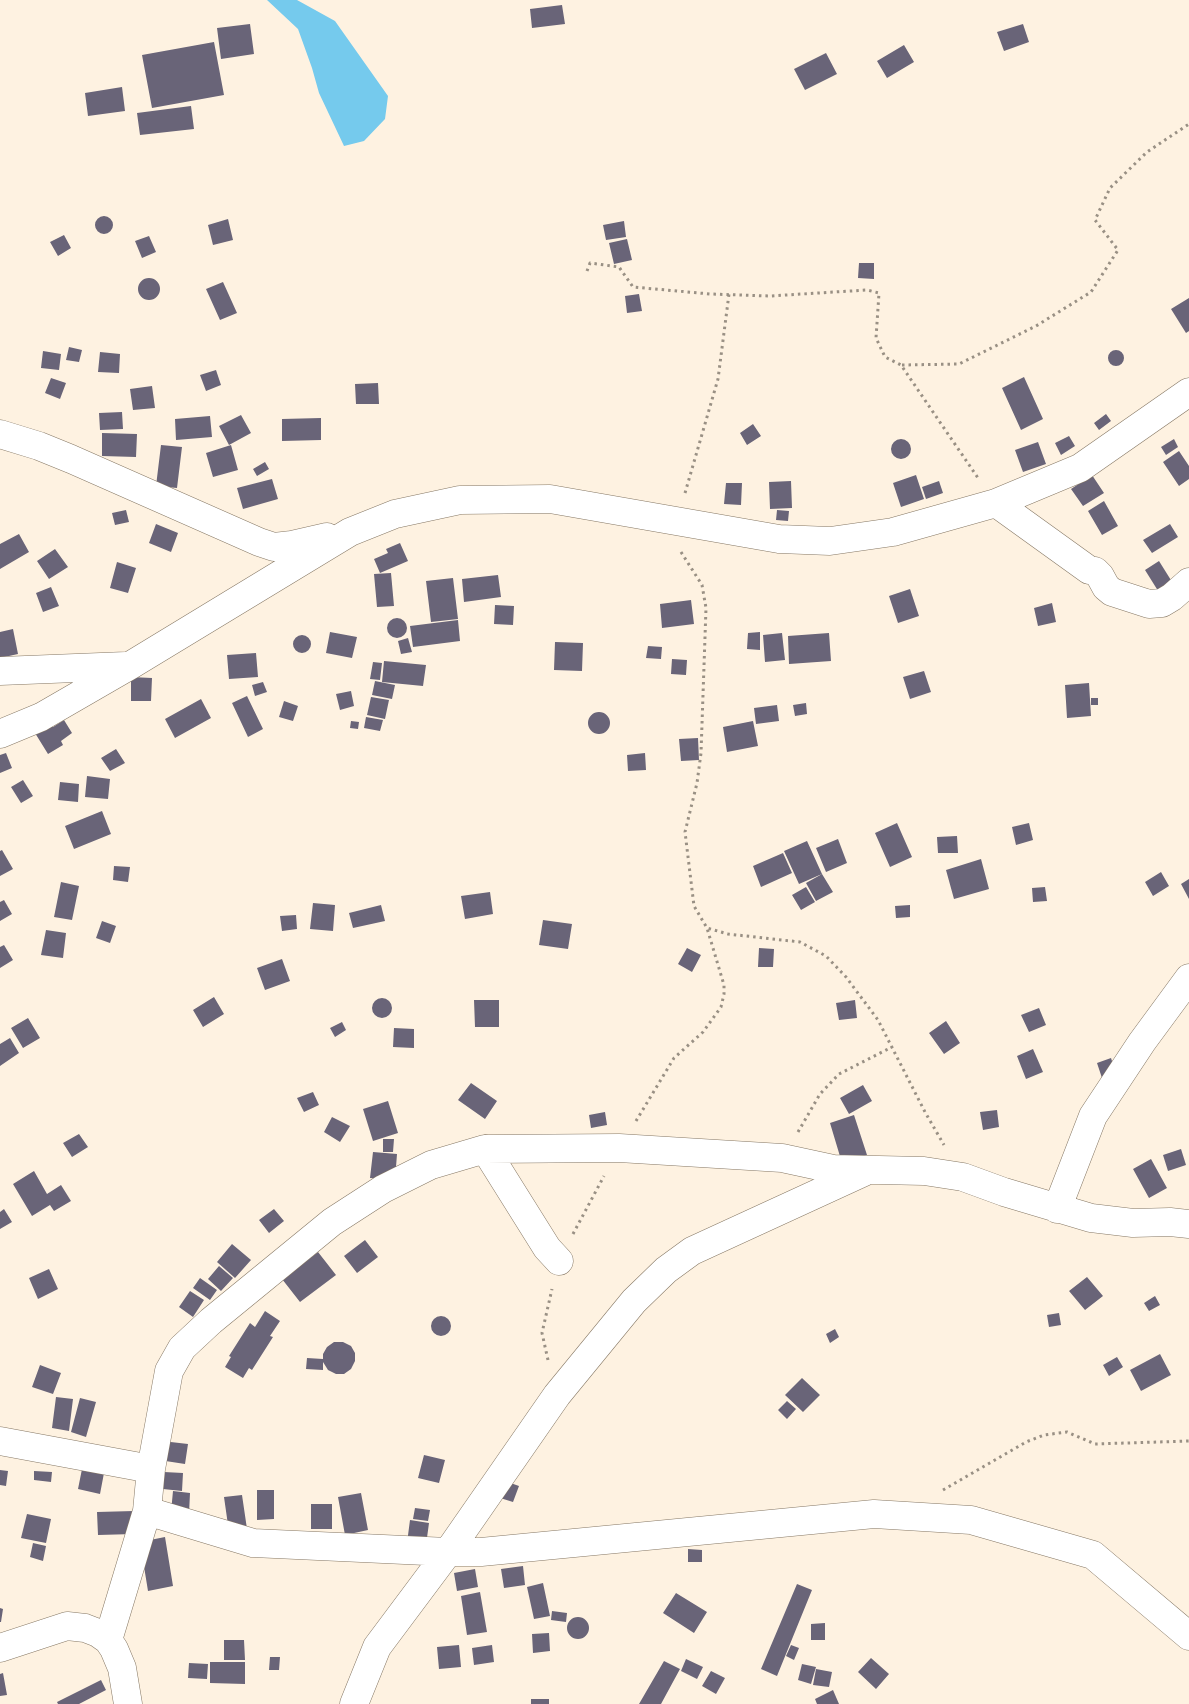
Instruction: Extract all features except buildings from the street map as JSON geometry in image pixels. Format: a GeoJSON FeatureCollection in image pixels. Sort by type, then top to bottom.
{"type":"FeatureCollection","features":[{"type":"Feature","properties":{"kind":"street"},"geometry":{"type":"LineString","coordinates":[[0,434],[55,452],[274,547],[292,546],[350,532],[395,514],[460,500],[550,498],[779,539],[830,541],[893,532],[996,503],[1080,468],[1189,392]]}},
{"type":"Feature","properties":{"kind":"street"},"geometry":{"type":"LineString","coordinates":[[996,503],[1089,570],[1095,571],[1106,587],[1112,592],[1148,604],[1162,603],[1189,582]]}},
{"type":"Feature","properties":{"kind":"street"},"geometry":{"type":"LineString","coordinates":[[0,734],[41,717],[131,665],[350,532]]}},
{"type":"Feature","properties":{"kind":"street"},"geometry":{"type":"LineString","coordinates":[[0,670],[131,665]]}},
{"type":"Feature","properties":{"kind":"street"},"geometry":{"type":"LineString","coordinates":[[1057,1209],[1093,1116],[1142,1042],[1189,978]]}},
{"type":"Feature","properties":{"kind":"street"},"geometry":{"type":"LineString","coordinates":[[108,1640],[147,1511],[151,1469],[169,1371],[182,1348],[332,1222],[376,1194],[431,1165],[485,1149],[619,1148],[782,1158],[833,1169],[924,1171],[964,1177],[1057,1209],[1091,1218],[1134,1223],[1170,1222],[1189,1224]]}},
{"type":"Feature","properties":{"kind":"street"},"geometry":{"type":"LineString","coordinates":[[485,1149],[547,1248],[559,1261]]}},
{"type":"Feature","properties":{"kind":"street"},"geometry":{"type":"LineString","coordinates":[[354,1704],[377,1647],[448,1552],[557,1395],[634,1301],[666,1270],[692,1251],[867,1171]]}},
{"type":"Feature","properties":{"kind":"street"},"geometry":{"type":"LineString","coordinates":[[0,1440],[151,1469]]}},
{"type":"Feature","properties":{"kind":"street"},"geometry":{"type":"LineString","coordinates":[[147,1511],[253,1543],[448,1552],[481,1552],[874,1514],[971,1520],[1093,1555],[1189,1636]]}},
{"type":"Feature","properties":{"kind":"street"},"geometry":{"type":"LineString","coordinates":[[0,1648],[67,1626],[85,1628],[98,1633],[108,1640],[122,1668],[128,1704]]}},
{"type":"Feature","properties":{"kind":"path"},"geometry":{"type":"LineString","coordinates":[[587,271],[590,262],[620,267],[633,287],[729,294],[770,296],[867,290],[878,293],[876,338],[885,357],[901,365],[958,364],[1036,326],[1091,292],[1118,250],[1095,220],[1110,188],[1147,152],[1189,124]]}},
{"type":"Feature","properties":{"kind":"path"},"geometry":{"type":"LineString","coordinates":[[729,294],[718,379],[667,518],[698,578],[703,590],[706,608],[701,753],[697,783],[685,832],[694,906],[707,928],[728,934],[800,942],[826,956],[846,976],[878,1020],[924,1112],[964,1177]]}},
{"type":"Feature","properties":{"kind":"path"},"geometry":{"type":"LineString","coordinates":[[901,365],[996,503]]}},
{"type":"Feature","properties":{"kind":"path"},"geometry":{"type":"LineString","coordinates":[[782,1158],[820,1094],[839,1074],[892,1046]]}},
{"type":"Feature","properties":{"kind":"path"},"geometry":{"type":"LineString","coordinates":[[942,1490],[1026,1442],[1044,1435],[1067,1432],[1095,1444],[1189,1441]]}},
{"type":"Feature","properties":{"kind":"water"},"geometry":{"type":"Polygon","coordinates":[[[267,0],[297,0],[335,21],[388,96],[385,119],[364,141],[344,146],[319,93],[298,29],[267,0]]]}}]}
